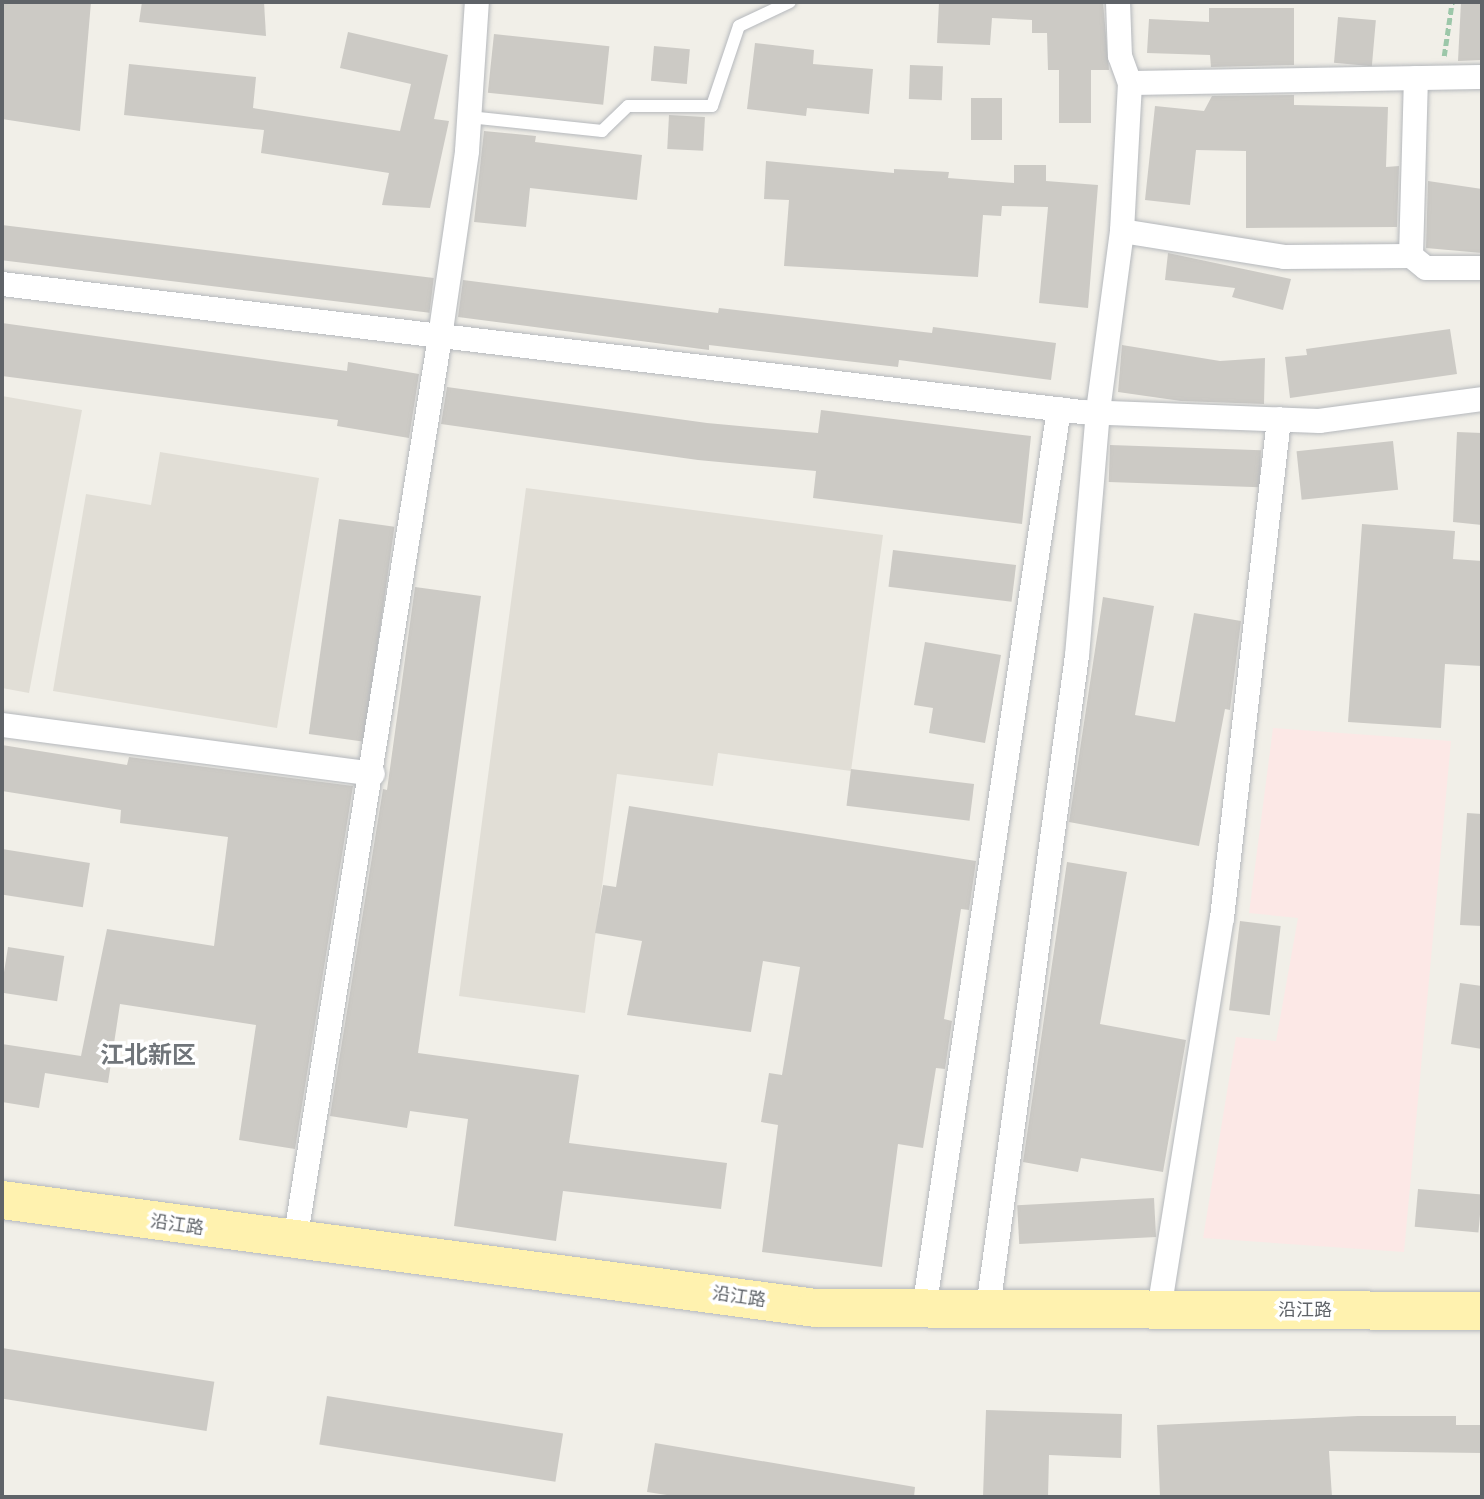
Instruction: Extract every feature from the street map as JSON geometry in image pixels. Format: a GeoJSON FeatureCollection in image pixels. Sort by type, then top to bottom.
{"type":"FeatureCollection","features":[{"type":"Feature","properties":{"kind":"main road","name":"沿江路"},"geometry":{"type":"LineString","coordinates":[[2,1200],[295,1241],[816,1308],[1482,1311]]}},
{"type":"Feature","properties":{"kind":"main road","name":"沿江路"},"geometry":{"type":"LineString","coordinates":[[2,1224],[815,1332],[1482,1335]]}},
{"type":"Feature","properties":{"kind":"street"},"geometry":{"type":"LineString","coordinates":[[295,1241],[373,774],[440,337],[469,117],[477,2]]}},
{"type":"Feature","properties":{"kind":"street"},"geometry":{"type":"LineString","coordinates":[[988,1308],[1077,656],[1098,411],[1122,231],[1130,83],[1120,56],[1118,2]]}},
{"type":"Feature","properties":{"kind":"street"},"geometry":{"type":"LineString","coordinates":[[1130,83],[1482,77]]}},
{"type":"Feature","properties":{"kind":"street"},"geometry":{"type":"LineString","coordinates":[[1411,256],[1416,78]]}},
{"type":"Feature","properties":{"kind":"street"},"geometry":{"type":"LineString","coordinates":[[1122,231],[1284,257],[1411,256],[1426,268],[1482,268]]}},
{"type":"Feature","properties":{"kind":"street"},"geometry":{"type":"LineString","coordinates":[[2,284],[1059,409],[1319,421],[1482,399]]}},
{"type":"Feature","properties":{"kind":"street"},"geometry":{"type":"LineString","coordinates":[[924,1308],[1059,409]]}},
{"type":"Feature","properties":{"kind":"street"},"geometry":{"type":"LineString","coordinates":[[1159,1310],[1222,918],[1279,419]]}},
{"type":"Feature","properties":{"kind":"street"},"geometry":{"type":"LineString","coordinates":[[2,726],[373,774]]}},
{"type":"Feature","properties":{"kind":"lane"},"geometry":{"type":"LineString","coordinates":[[469,117],[602,131],[628,107],[712,107],[739,26],[790,2]]}},
{"type":"Feature","properties":{"kind":"path"},"geometry":{"type":"LineString","coordinates":[[1441,77],[1452,2]]}},
{"type":"Feature","properties":{"kind":"shaded area"},"geometry":{"type":"Polygon","coordinates":[[[2,396],[82,410],[29,693],[2,688],[2,396]]]}},
{"type":"Feature","properties":{"kind":"shaded area"},"geometry":{"type":"Polygon","coordinates":[[[160,452],[319,478],[277,728],[53,691],[86,494],[151,505],[160,452]]]}},
{"type":"Feature","properties":{"kind":"shaded area"},"geometry":{"type":"Polygon","coordinates":[[[526,488],[883,535],[851,771],[718,753],[713,786],[617,774],[585,1013],[459,996],[526,488]]]}},
{"type":"Feature","properties":{"kind":"shaded area"},"geometry":{"type":"Polygon","coordinates":[[[1273,728],[1451,741],[1404,1252],[1203,1238],[1236,1037],[1276,1041],[1298,918],[1249,913],[1273,728]]]}},
{"type":"Feature","properties":{"kind":"building"},"geometry":{"type":"Polygon","coordinates":[[[2,2],[91,2],[80,131],[2,119],[2,2]]]}},
{"type":"Feature","properties":{"kind":"building"},"geometry":{"type":"Polygon","coordinates":[[[142,2],[264,2],[266,36],[139,22],[142,2]]]}},
{"type":"Feature","properties":{"kind":"building"},"geometry":{"type":"Polygon","coordinates":[[[939,2],[1103,2],[1109,70],[1091,70],[1091,123],[1059,123],[1059,70],[1048,70],[1047,33],[1032,33],[1032,20],[992,18],[990,45],[937,43],[939,2]]]}},
{"type":"Feature","properties":{"kind":"building"},"geometry":{"type":"Polygon","coordinates":[[[1461,2],[1482,2],[1482,60],[1458,61],[1461,2]]]}},
{"type":"Feature","properties":{"kind":"building"},"geometry":{"type":"Polygon","coordinates":[[[1209,8],[1294,8],[1294,65],[1211,67],[1210,55],[1147,53],[1149,19],[1209,22],[1209,8]]]}},
{"type":"Feature","properties":{"kind":"building"},"geometry":{"type":"Polygon","coordinates":[[[1338,17],[1376,20],[1372,66],[1334,63],[1338,17]]]}},
{"type":"Feature","properties":{"kind":"building"},"geometry":{"type":"Polygon","coordinates":[[[348,32],[448,55],[434,119],[449,121],[430,208],[382,205],[389,173],[261,153],[264,130],[124,115],[129,64],[256,77],[253,108],[400,131],[411,84],[340,68],[348,32]]]}},
{"type":"Feature","properties":{"kind":"building"},"geometry":{"type":"Polygon","coordinates":[[[494,34],[609,46],[603,105],[488,93],[494,34]]]}},
{"type":"Feature","properties":{"kind":"building"},"geometry":{"type":"Polygon","coordinates":[[[755,43],[814,50],[813,64],[873,69],[869,114],[807,108],[806,116],[747,109],[755,43]]]}},
{"type":"Feature","properties":{"kind":"building"},"geometry":{"type":"Polygon","coordinates":[[[654,46],[690,49],[687,84],[651,81],[654,46]]]}},
{"type":"Feature","properties":{"kind":"building"},"geometry":{"type":"Polygon","coordinates":[[[910,65],[943,66],[942,100],[909,99],[910,65]]]}},
{"type":"Feature","properties":{"kind":"building"},"geometry":{"type":"Polygon","coordinates":[[[1294,95],[1294,105],[1388,107],[1386,167],[1399,166],[1397,227],[1246,228],[1246,151],[1196,150],[1190,205],[1145,200],[1155,106],[1204,111],[1212,96],[1294,95]]]}},
{"type":"Feature","properties":{"kind":"building"},"geometry":{"type":"Polygon","coordinates":[[[971,98],[1002,98],[1002,140],[971,140],[971,98]]]}},
{"type":"Feature","properties":{"kind":"building"},"geometry":{"type":"Polygon","coordinates":[[[669,115],[705,117],[703,151],[667,149],[669,115]]]}},
{"type":"Feature","properties":{"kind":"building"},"geometry":{"type":"Polygon","coordinates":[[[484,131],[536,136],[535,142],[642,155],[637,200],[530,188],[526,227],[474,222],[484,131]]]}},
{"type":"Feature","properties":{"kind":"building"},"geometry":{"type":"Polygon","coordinates":[[[766,161],[894,173],[894,169],[949,172],[948,178],[1014,183],[1014,165],[1046,165],[1046,181],[1098,185],[1088,308],[1039,303],[1048,207],[1002,206],[1001,216],[983,215],[978,277],[784,266],[789,200],[764,199],[766,161]]]}},
{"type":"Feature","properties":{"kind":"building"},"geometry":{"type":"Polygon","coordinates":[[[1428,181],[1482,189],[1482,253],[1426,248],[1428,181]]]}},
{"type":"Feature","properties":{"kind":"building"},"geometry":{"type":"Polygon","coordinates":[[[2,225],[434,278],[429,313],[2,260],[2,225]]]}},
{"type":"Feature","properties":{"kind":"building"},"geometry":{"type":"Polygon","coordinates":[[[1168,253],[1291,279],[1283,310],[1232,297],[1235,288],[1165,280],[1168,253]]]}},
{"type":"Feature","properties":{"kind":"building"},"geometry":{"type":"Polygon","coordinates":[[[463,280],[718,313],[719,308],[932,333],[933,327],[1056,343],[1051,380],[899,360],[898,367],[709,345],[709,350],[458,317],[463,280]]]}},
{"type":"Feature","properties":{"kind":"building"},"geometry":{"type":"Polygon","coordinates":[[[2,323],[347,371],[348,362],[419,374],[409,438],[337,426],[338,420],[2,376],[2,323]]]}},
{"type":"Feature","properties":{"kind":"building"},"geometry":{"type":"Polygon","coordinates":[[[1450,329],[1457,374],[1290,398],[1285,357],[1307,355],[1306,349],[1450,329]]]}},
{"type":"Feature","properties":{"kind":"building"},"geometry":{"type":"Polygon","coordinates":[[[1122,345],[1220,361],[1265,358],[1264,404],[1181,401],[1118,392],[1122,345]]]}},
{"type":"Feature","properties":{"kind":"building"},"geometry":{"type":"Polygon","coordinates":[[[447,387],[707,423],[818,433],[821,410],[1031,436],[1022,524],[813,498],[816,471],[698,460],[441,424],[447,387]]]}},
{"type":"Feature","properties":{"kind":"building"},"geometry":{"type":"Polygon","coordinates":[[[1457,432],[1482,433],[1482,525],[1453,522],[1457,432]]]}},
{"type":"Feature","properties":{"kind":"building"},"geometry":{"type":"Polygon","coordinates":[[[1393,441],[1398,490],[1302,500],[1297,451],[1393,441]]]}},
{"type":"Feature","properties":{"kind":"building"},"geometry":{"type":"Polygon","coordinates":[[[1110,445],[1261,450],[1260,487],[1109,482],[1110,445]]]}},
{"type":"Feature","properties":{"kind":"building"},"geometry":{"type":"Polygon","coordinates":[[[339,519],[394,527],[364,742],[309,734],[339,519]]]}},
{"type":"Feature","properties":{"kind":"building"},"geometry":{"type":"Polygon","coordinates":[[[1362,524],[1455,531],[1453,559],[1482,561],[1482,666],[1445,664],[1441,728],[1348,722],[1362,524]]]}},
{"type":"Feature","properties":{"kind":"building"},"geometry":{"type":"Polygon","coordinates":[[[893,550],[1016,565],[1012,602],[888,587],[893,550]]]}},
{"type":"Feature","properties":{"kind":"building"},"geometry":{"type":"Polygon","coordinates":[[[415,587],[481,596],[418,1053],[579,1075],[569,1143],[727,1163],[721,1209],[563,1191],[556,1241],[454,1226],[468,1119],[410,1111],[407,1128],[330,1116],[383,789],[387,790],[415,587]]]}},
{"type":"Feature","properties":{"kind":"building"},"geometry":{"type":"Polygon","coordinates":[[[1103,597],[1154,606],[1135,715],[1175,722],[1194,613],[1241,621],[1230,710],[1225,709],[1199,846],[1069,822],[1103,597]]]}},
{"type":"Feature","properties":{"kind":"building"},"geometry":{"type":"Polygon","coordinates":[[[925,642],[1001,655],[985,743],[929,733],[933,708],[914,705],[925,642]]]}},
{"type":"Feature","properties":{"kind":"building"},"geometry":{"type":"Polygon","coordinates":[[[2,745],[127,765],[129,757],[353,786],[295,1149],[239,1140],[256,1025],[120,1004],[108,1083],[45,1073],[39,1108],[2,1102],[2,1044],[81,1056],[107,929],[214,946],[228,837],[120,823],[121,810],[2,791],[2,745]]]}},
{"type":"Feature","properties":{"kind":"building"},"geometry":{"type":"Polygon","coordinates":[[[851,769],[974,784],[970,821],[846,806],[851,769]]]}},
{"type":"Feature","properties":{"kind":"building"},"geometry":{"type":"Polygon","coordinates":[[[629,806],[976,861],[969,910],[961,909],[944,1019],[952,1021],[945,1069],[936,1068],[923,1148],[898,1144],[882,1267],[762,1252],[778,1125],[761,1122],[769,1073],[782,1075],[800,967],[763,961],[751,1032],[627,1015],[642,941],[595,933],[603,885],[616,887],[629,806]]]}},
{"type":"Feature","properties":{"kind":"building"},"geometry":{"type":"Polygon","coordinates":[[[1467,813],[1482,814],[1482,926],[1460,925],[1467,813]]]}},
{"type":"Feature","properties":{"kind":"building"},"geometry":{"type":"Polygon","coordinates":[[[2,849],[90,863],[83,907],[2,895],[2,849]]]}},
{"type":"Feature","properties":{"kind":"building"},"geometry":{"type":"Polygon","coordinates":[[[1067,862],[1127,872],[1100,1024],[1186,1040],[1163,1172],[1081,1158],[1078,1172],[1023,1162],[1067,862]]]}},
{"type":"Feature","properties":{"kind":"building"},"geometry":{"type":"Polygon","coordinates":[[[1240,921],[1281,926],[1270,1015],[1229,1010],[1240,921]]]}},
{"type":"Feature","properties":{"kind":"building"},"geometry":{"type":"Polygon","coordinates":[[[8,947],[64,956],[57,1001],[2,993],[8,947]]]}},
{"type":"Feature","properties":{"kind":"building"},"geometry":{"type":"Polygon","coordinates":[[[1460,983],[1482,986],[1482,1049],[1451,1044],[1460,983]]]}},
{"type":"Feature","properties":{"kind":"building"},"geometry":{"type":"Polygon","coordinates":[[[1418,1189],[1482,1195],[1478,1232],[1415,1227],[1418,1189]]]}},
{"type":"Feature","properties":{"kind":"building"},"geometry":{"type":"Polygon","coordinates":[[[1154,1198],[1156,1237],[1019,1244],[1017,1205],[1154,1198]]]}},
{"type":"Feature","properties":{"kind":"building"},"geometry":{"type":"Polygon","coordinates":[[[2,1348],[214,1382],[207,1431],[2,1399],[2,1348]]]}},
{"type":"Feature","properties":{"kind":"building"},"geometry":{"type":"Polygon","coordinates":[[[327,1396],[563,1433],[555,1482],[319,1444],[327,1396]]]}},
{"type":"Feature","properties":{"kind":"building"},"geometry":{"type":"Polygon","coordinates":[[[986,1410],[1122,1414],[1121,1458],[1049,1455],[1048,1497],[983,1497],[986,1410]]]}},
{"type":"Feature","properties":{"kind":"building"},"geometry":{"type":"Polygon","coordinates":[[[1358,1416],[1456,1416],[1456,1425],[1482,1425],[1482,1453],[1329,1451],[1332,1497],[1160,1497],[1157,1425],[1358,1416]]]}},
{"type":"Feature","properties":{"kind":"building"},"geometry":{"type":"Polygon","coordinates":[[[655,1443],[915,1487],[914,1497],[680,1497],[647,1492],[655,1443]]]}},
{"type":"Feature","properties":{"kind":"district","name":"江北新区"},"geometry":{"type":"Point","coordinates":[148,1055]}}]}
